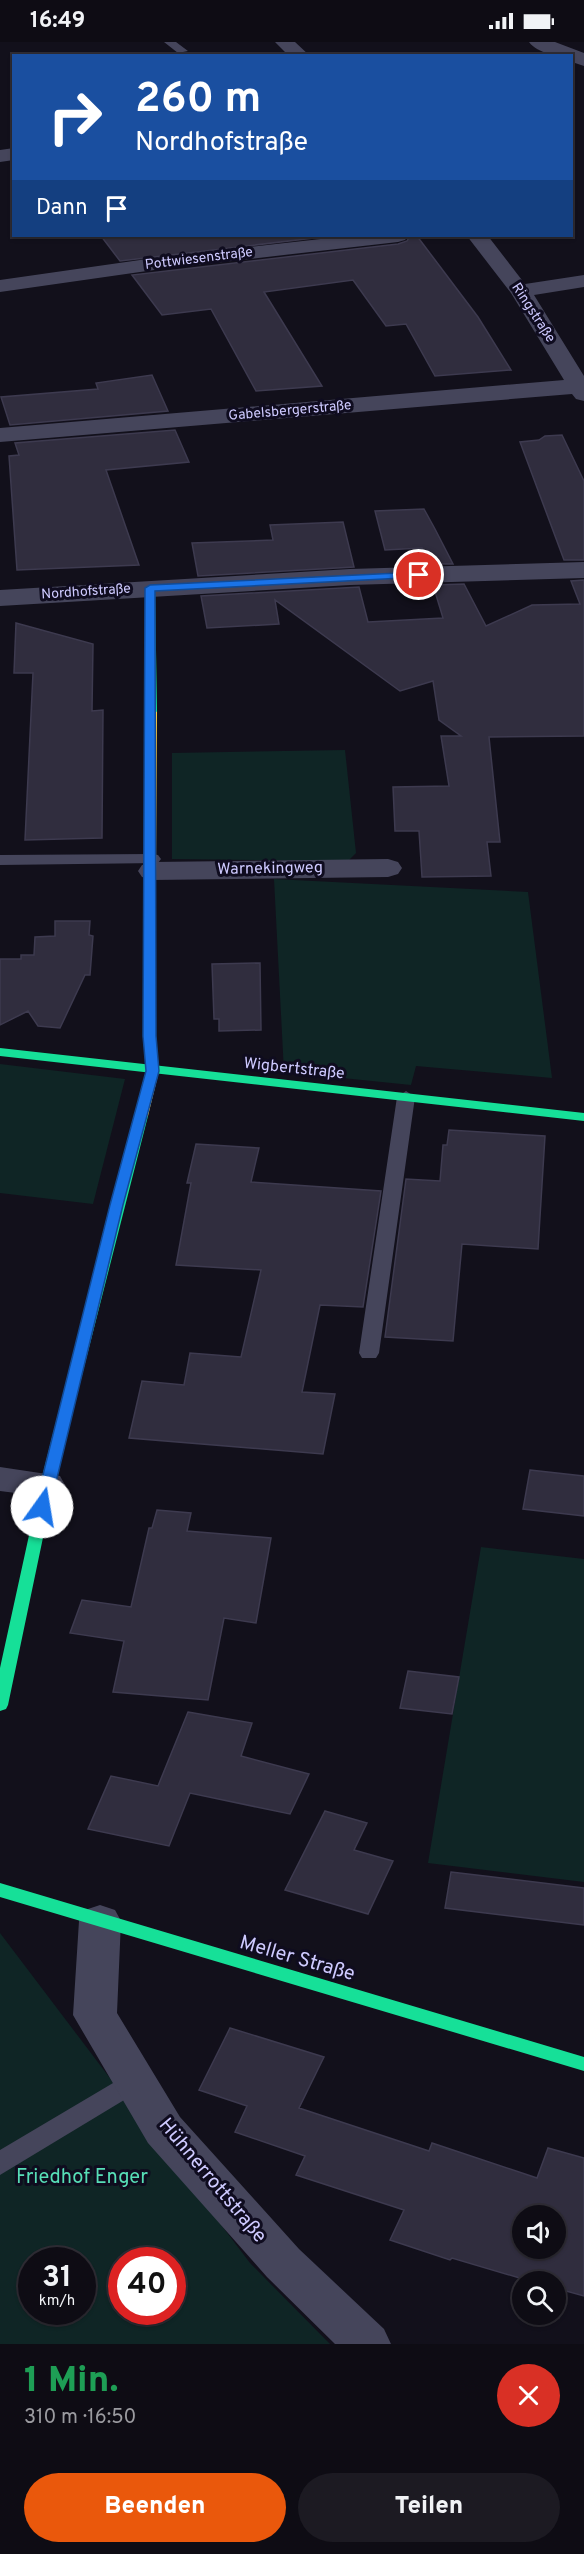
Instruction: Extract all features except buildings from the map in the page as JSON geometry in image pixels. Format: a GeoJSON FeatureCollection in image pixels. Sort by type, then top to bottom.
{"type":"FeatureCollection","features":[{"type":"Feature","properties":{"kind":"street"},"geometry":{"type":"LineString","coordinates":[[284,42],[299,54]]}},
{"type":"Feature","properties":{"kind":"street"},"geometry":{"type":"LineString","coordinates":[[538,42],[569,54]]}},
{"type":"Feature","properties":{"kind":"street","name":"Pottwiesenstraße"},"geometry":{"type":"LineString","coordinates":[[0,286],[161,263],[389,237]]}},
{"type":"Feature","properties":{"kind":"street","name":"Ringstraße"},"geometry":{"type":"LineString","coordinates":[[478,237],[520,291],[582,390]]}},
{"type":"Feature","properties":{"kind":"street"},"geometry":{"type":"LineString","coordinates":[[520,291],[584,281]]}},
{"type":"Feature","properties":{"kind":"street","name":"Gabelsbergerstraße"},"geometry":{"type":"LineString","coordinates":[[0,435],[582,390]]}},
{"type":"Feature","properties":{"kind":"street","name":"Nordhofstraße"},"geometry":{"type":"LineString","coordinates":[[0,598],[350,577],[584,570]]}},
{"type":"Feature","properties":{"kind":"street","name":"Nordhofstraße"},"geometry":{"type":"LineString","coordinates":[[532,573],[584,587]]}},
{"type":"Feature","properties":{"kind":"street"},"geometry":{"type":"LineString","coordinates":[[0,1705],[47,1485],[153,1071],[149,1036],[152,865],[150,588]]}},
{"type":"Feature","properties":{"kind":"street","name":"Warnekingweg"},"geometry":{"type":"LineString","coordinates":[[152,865],[388,868]]}},
{"type":"Feature","properties":{"kind":"street","name":"Wigbertstraße"},"geometry":{"type":"LineString","coordinates":[[0,1052],[153,1071],[584,1117]]}},
{"type":"Feature","properties":{"kind":"street"},"geometry":{"type":"LineString","coordinates":[[0,1479],[47,1485]]}},
{"type":"Feature","properties":{"kind":"street","name":"Meller Straße"},"geometry":{"type":"LineString","coordinates":[[0,1890],[584,2064]]}},
{"type":"Feature","properties":{"kind":"street","name":"Hühnerrottstraße"},"geometry":{"type":"LineString","coordinates":[[100,1921],[95,2015],[164,2130],[283,2263],[367,2344]]}},
{"type":"Feature","properties":{"kind":"lane"},"geometry":{"type":"LineString","coordinates":[[169,42],[182,51]]}},
{"type":"Feature","properties":{"kind":"lane"},"geometry":{"type":"LineString","coordinates":[[0,860],[152,865]]}},
{"type":"Feature","properties":{"kind":"lane"},"geometry":{"type":"LineString","coordinates":[[369,1353],[406,1097]]}},
{"type":"Feature","properties":{"kind":"lane"},"geometry":{"type":"LineString","coordinates":[[0,2164],[135,2081]]}},
{"type":"Feature","properties":{"kind":"green space"},"geometry":{"type":"Polygon","coordinates":[[[345,750],[356,853],[348,861],[172,859],[172,753],[345,750]]]}},
{"type":"Feature","properties":{"kind":"green space"},"geometry":{"type":"Polygon","coordinates":[[[274,879],[528,892],[552,1078],[416,1066],[411,1085],[284,1072],[274,879]]]}},
{"type":"Feature","properties":{"kind":"green space"},"geometry":{"type":"Polygon","coordinates":[[[0,1064],[125,1079],[93,1204],[0,1193],[0,1064]]]}},
{"type":"Feature","properties":{"kind":"green space"},"geometry":{"type":"Polygon","coordinates":[[[481,1547],[584,1559],[584,1882],[428,1863],[481,1547]]]}},
{"type":"Feature","properties":{"kind":"green space","name":"Friedhof Enger"},"geometry":{"type":"Polygon","coordinates":[[[0,1933],[250,2263],[330,2344],[0,2344],[0,1933]]]}},
{"type":"Feature","properties":{"kind":"traffic: fast"},"geometry":{"type":"LineString","coordinates":[[150,588],[151,712]]}},
{"type":"Feature","properties":{"kind":"traffic: fast"},"geometry":{"type":"LineString","coordinates":[[0,1052],[584,1117]]}},
{"type":"Feature","properties":{"kind":"traffic: fast"},"geometry":{"type":"LineString","coordinates":[[0,1705],[47,1485],[141,1116]]}},
{"type":"Feature","properties":{"kind":"traffic: fast"},"geometry":{"type":"LineString","coordinates":[[0,1890],[584,2064]]}},
{"type":"Feature","properties":{"kind":"traffic: slow"},"geometry":{"type":"LineString","coordinates":[[141,1116],[153,1071],[149,1036],[151,712]]}},
{"type":"Feature","properties":{"kind":"route"},"geometry":{"type":"LineString","coordinates":[[42,1507],[117,1205],[153,1071],[149,1036],[152,871],[150,588],[419,575]]}}]}
